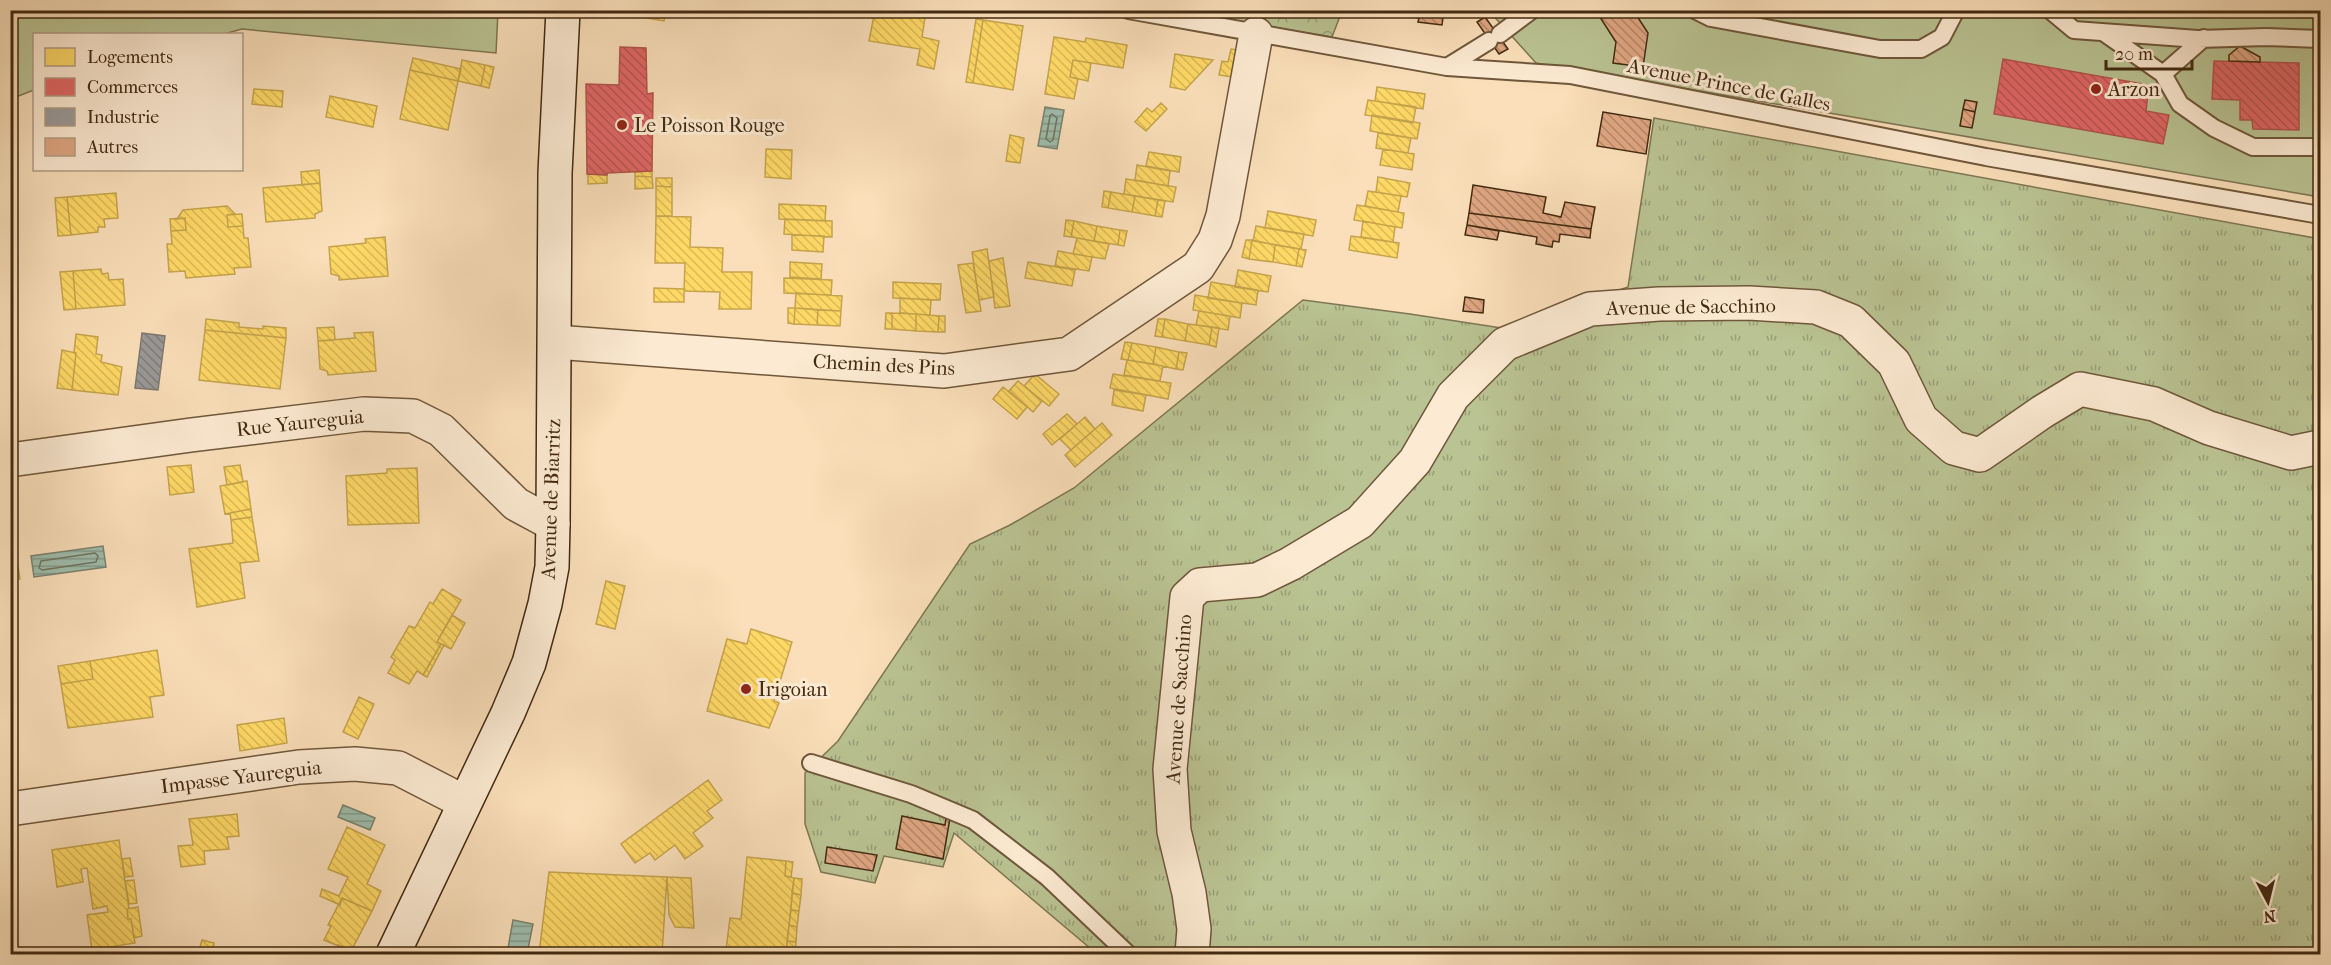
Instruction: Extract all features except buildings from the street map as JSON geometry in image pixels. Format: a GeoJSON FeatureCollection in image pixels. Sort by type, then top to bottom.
{"type":"FeatureCollection","features":[{"type":"Feature","properties":{"kind":"street","name":"Avenue de Biarritz"},"geometry":{"type":"LineString","coordinates":[[393,954],[508,713],[529,663],[545,604],[552,567],[555,173],[563,10]]}},
{"type":"Feature","properties":{"kind":"street","name":"Chemin des Pins"},"geometry":{"type":"LineString","coordinates":[[555,342],[944,371],[1069,354],[1198,267],[1215,240],[1223,216],[1256,34]]}},
{"type":"Feature","properties":{"kind":"street","name":"Avenue de Sacchino"},"geometry":{"type":"LineString","coordinates":[[1192,954],[1194,929],[1189,893],[1174,831],[1170,769],[1186,597],[1200,585],[1257,580],[1290,564],[1360,522],[1415,461],[1453,396],[1505,344],[1590,309],[1670,304],[1749,303],[1816,307],[1851,321],[1894,363],[1922,419],[1954,448],[1962,451],[1980,455],[2080,389],[2154,404],[2209,428],[2291,453],[2320,447]]}},
{"type":"Feature","properties":{"kind":"street","name":"Rue Yaureguia"},"geometry":{"type":"LineString","coordinates":[[10,460],[364,414],[414,416],[441,430],[516,504],[553,524]]}},
{"type":"Feature","properties":{"kind":"street","name":"Impasse Yaureguia"},"geometry":{"type":"LineString","coordinates":[[10,809],[299,766],[356,764],[398,768],[464,802]]}},
{"type":"Feature","properties":{"kind":"lane","name":"Avenue Prince de Galles"},"geometry":{"type":"LineString","coordinates":[[1128,10],[1447,67],[1570,75],[1986,158],[2320,215]]}},
{"type":"Feature","properties":{"kind":"lane"},"geometry":{"type":"LineString","coordinates":[[1447,67],[1533,10]]}},
{"type":"Feature","properties":{"kind":"lane"},"geometry":{"type":"LineString","coordinates":[[1695,10],[1711,18],[1880,49],[1921,49],[1942,38],[1956,10]]}},
{"type":"Feature","properties":{"kind":"lane"},"geometry":{"type":"LineString","coordinates":[[2050,10],[2074,30],[2204,38],[2320,39]]}},
{"type":"Feature","properties":{"kind":"lane"},"geometry":{"type":"LineString","coordinates":[[2103,32],[2163,74],[2180,104],[2214,129],[2253,147],[2320,147]]}},
{"type":"Feature","properties":{"kind":"lane"},"geometry":{"type":"LineString","coordinates":[[2163,74],[2204,38]]}},
{"type":"Feature","properties":{"kind":"lane"},"geometry":{"type":"LineString","coordinates":[[811,763],[911,794],[972,820],[1047,877],[1128,954]]}},
{"type":"Feature","properties":{"kind":"green space"},"geometry":{"type":"Polygon","coordinates":[[[11,10],[498,10],[496,53],[242,29],[228,33],[33,33],[33,90],[11,99],[11,10]]]}},
{"type":"Feature","properties":{"kind":"green space"},"geometry":{"type":"Polygon","coordinates":[[[1179,11],[1342,11],[1332,37],[1179,11]]]}},
{"type":"Feature","properties":{"kind":"green space"},"geometry":{"type":"Polygon","coordinates":[[[1489,11],[2320,11],[2320,197],[1536,63],[1489,11]]]}},
{"type":"Feature","properties":{"kind":"green space"},"geometry":{"type":"Polygon","coordinates":[[[1654,118],[2320,239],[2320,954],[1097,954],[954,833],[943,867],[884,856],[875,883],[821,872],[805,824],[805,773],[838,741],[970,544],[1010,525],[1074,488],[1303,300],[1508,329],[1628,287],[1654,118]]]}},
{"type":"Feature","properties":{"kind":"water"},"geometry":{"type":"Polygon","coordinates":[[[1045,107],[1064,110],[1057,149],[1038,146],[1045,107]]]}},
{"type":"Feature","properties":{"kind":"water"},"geometry":{"type":"Polygon","coordinates":[[[103,546],[106,567],[34,577],[31,556],[103,546]]]}},
{"type":"Feature","properties":{"kind":"water"},"geometry":{"type":"Polygon","coordinates":[[[343,805],[375,818],[370,830],[338,817],[343,805]]]}},
{"type":"Feature","properties":{"kind":"water"},"geometry":{"type":"Polygon","coordinates":[[[513,920],[533,924],[527,954],[507,954],[513,920]]]}},
{"type":"Feature","properties":{"kind":"place","name":"Arzon"},"geometry":{"type":"Point","coordinates":[2096,89]}},
{"type":"Feature","properties":{"kind":"place","name":"Le Poisson Rouge"},"geometry":{"type":"Point","coordinates":[622,125]}},
{"type":"Feature","properties":{"kind":"place","name":"Irigoian"},"geometry":{"type":"Point","coordinates":[746,689]}}]}
